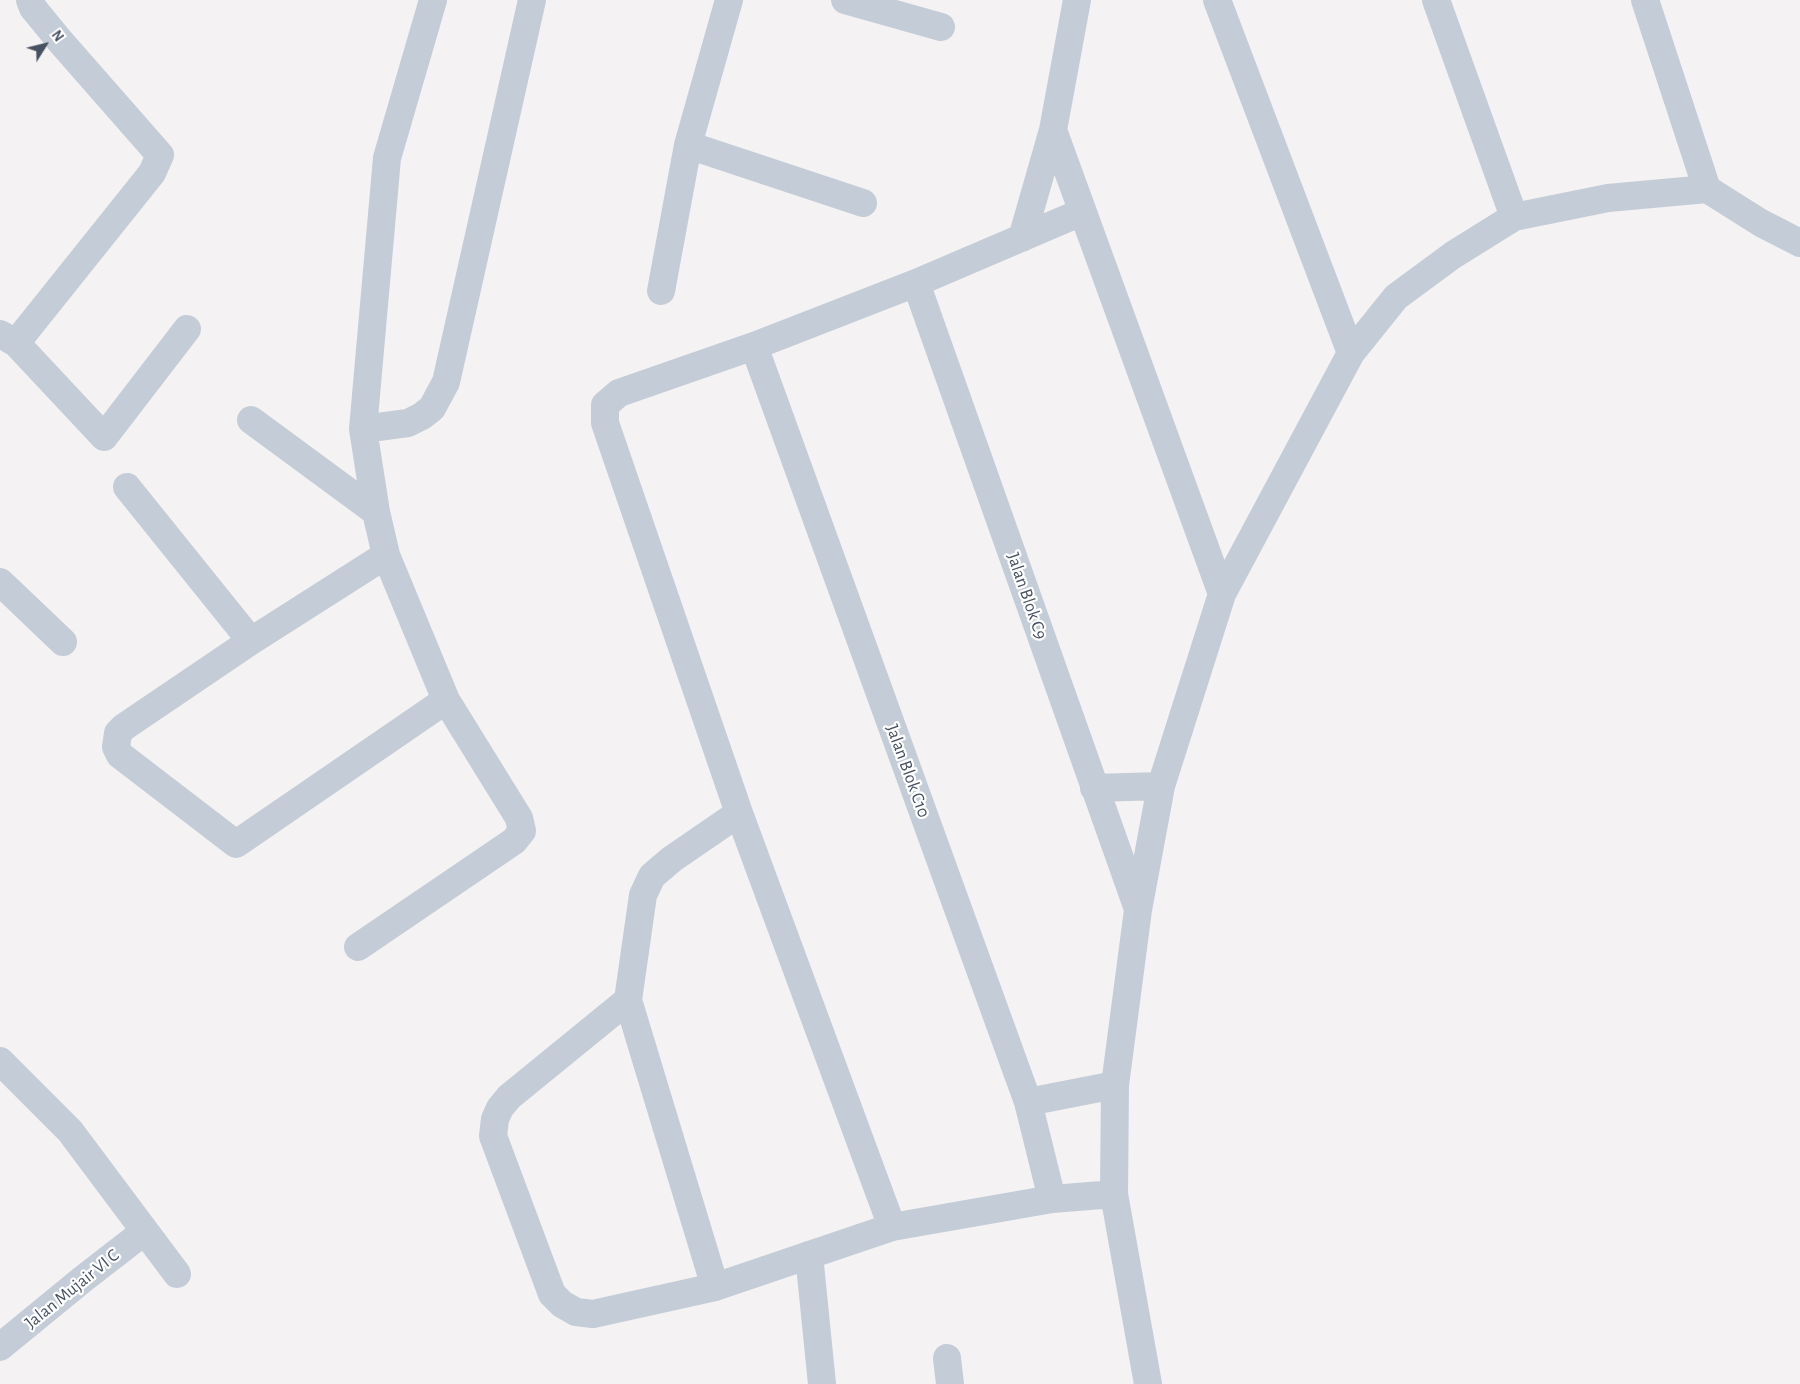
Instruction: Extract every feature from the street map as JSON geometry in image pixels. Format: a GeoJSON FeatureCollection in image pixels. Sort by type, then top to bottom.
{"type":"FeatureCollection","features":[{"type":"Feature","properties":{"kind":"street"},"geometry":{"type":"LineString","coordinates":[[30,0],[33,8],[60,41],[160,155],[152,173],[8,339],[104,437],[187,329]]}},
{"type":"Feature","properties":{"kind":"street"},"geometry":{"type":"LineString","coordinates":[[358,947],[514,841],[522,831],[519,818],[446,700],[386,555],[376,512],[363,429],[386,158],[434,0]]}},
{"type":"Feature","properties":{"kind":"street"},"geometry":{"type":"LineString","coordinates":[[363,429],[408,423],[422,416],[432,408],[446,382],[532,0]]}},
{"type":"Feature","properties":{"kind":"street"},"geometry":{"type":"LineString","coordinates":[[661,292],[688,145],[729,0]]}},
{"type":"Feature","properties":{"kind":"street"},"geometry":{"type":"LineString","coordinates":[[845,0],[941,27]]}},
{"type":"Feature","properties":{"kind":"street"},"geometry":{"type":"LineString","coordinates":[[1022,238],[1053,130],[1077,0]]}},
{"type":"Feature","properties":{"kind":"street"},"geometry":{"type":"LineString","coordinates":[[1217,0],[1351,353]]}},
{"type":"Feature","properties":{"kind":"street"},"geometry":{"type":"LineString","coordinates":[[1436,0],[1514,217]]}},
{"type":"Feature","properties":{"kind":"street"},"geometry":{"type":"LineString","coordinates":[[1645,0],[1708,189],[1760,224],[1800,243]]}},
{"type":"Feature","properties":{"kind":"street"},"geometry":{"type":"LineString","coordinates":[[1053,130],[1222,594]]}},
{"type":"Feature","properties":{"kind":"street"},"geometry":{"type":"LineString","coordinates":[[688,145],[863,203]]}},
{"type":"Feature","properties":{"kind":"street"},"geometry":{"type":"LineString","coordinates":[[1148,1384],[1114,1194],[1115,1085],[1138,910],[1161,786],[1222,594],[1351,353],[1396,297],[1453,255],[1514,217],[1608,198],[1708,189]]}},
{"type":"Feature","properties":{"kind":"street"},"geometry":{"type":"LineString","coordinates":[[892,1227],[739,813],[605,423],[605,405],[619,393],[754,346],[916,282],[1082,212]]}},
{"type":"Feature","properties":{"kind":"street","name":"Jalan Blok C9"},"geometry":{"type":"LineString","coordinates":[[916,282],[1138,910]]}},
{"type":"Feature","properties":{"kind":"street","name":"Jalan Blok C10"},"geometry":{"type":"LineString","coordinates":[[754,346],[1028,1102],[1052,1199]]}},
{"type":"Feature","properties":{"kind":"street"},"geometry":{"type":"LineString","coordinates":[[251,420],[376,512]]}},
{"type":"Feature","properties":{"kind":"street"},"geometry":{"type":"LineString","coordinates":[[127,487],[251,642]]}},
{"type":"Feature","properties":{"kind":"street"},"geometry":{"type":"LineString","coordinates":[[386,555],[124,727],[118,733],[116,747],[120,755],[236,844],[446,700]]}},
{"type":"Feature","properties":{"kind":"street"},"geometry":{"type":"LineString","coordinates":[[0,582],[63,642]]}},
{"type":"Feature","properties":{"kind":"street"},"geometry":{"type":"LineString","coordinates":[[1094,788],[1161,786]]}},
{"type":"Feature","properties":{"kind":"street"},"geometry":{"type":"LineString","coordinates":[[715,1287],[628,1000],[643,895],[652,876],[672,859],[739,813]]}},
{"type":"Feature","properties":{"kind":"street"},"geometry":{"type":"LineString","coordinates":[[628,1000],[509,1096],[495,1119],[493,1136],[552,1294],[562,1304],[576,1312],[593,1314],[715,1287],[892,1227],[1052,1199],[1114,1194]]}},
{"type":"Feature","properties":{"kind":"street"},"geometry":{"type":"LineString","coordinates":[[0,1061],[70,1131],[177,1274]]}},
{"type":"Feature","properties":{"kind":"street"},"geometry":{"type":"LineString","coordinates":[[1028,1102],[1115,1085]]}},
{"type":"Feature","properties":{"kind":"street","name":"Jalan Mujair VI C"},"geometry":{"type":"LineString","coordinates":[[0,1347],[145,1231]]}},
{"type":"Feature","properties":{"kind":"street"},"geometry":{"type":"LineString","coordinates":[[809,1255],[822,1384]]}}]}
